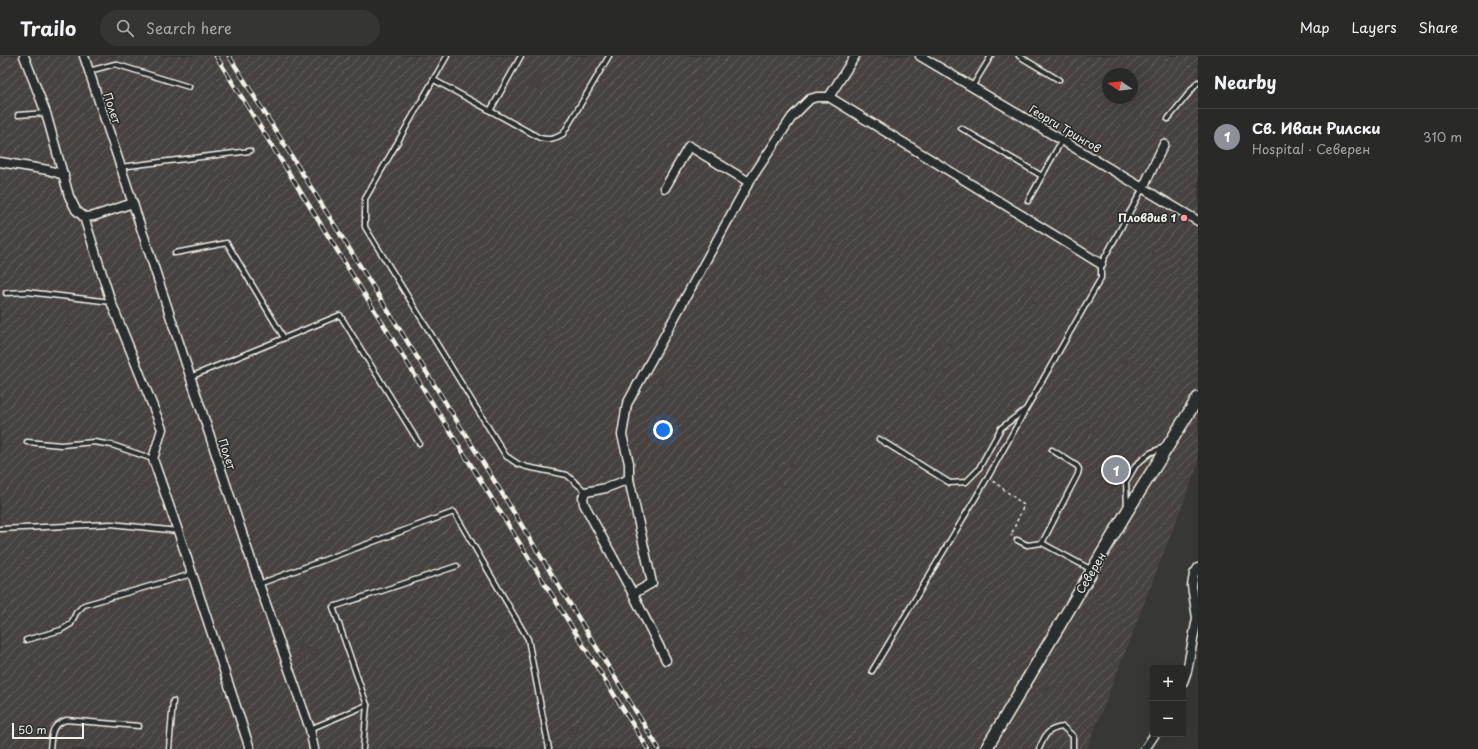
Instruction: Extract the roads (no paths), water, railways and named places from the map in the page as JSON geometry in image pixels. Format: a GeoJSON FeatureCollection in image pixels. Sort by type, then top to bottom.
{"type":"FeatureCollection","features":[{"type":"Feature","properties":{"kind":"main road","name":"Северен"},"geometry":{"type":"LineString","coordinates":[[986,749],[1128,510],[1198,398]]}},
{"type":"Feature","properties":{"kind":"street"},"geometry":{"type":"LineString","coordinates":[[24,56],[46,114],[69,196],[76,210],[84,216],[111,302],[162,429],[153,459],[250,749]]}},
{"type":"Feature","properties":{"kind":"street","name":"Полет"},"geometry":{"type":"LineString","coordinates":[[84,56],[259,584],[310,729],[314,749]]}},
{"type":"Feature","properties":{"kind":"street"},"geometry":{"type":"LineString","coordinates":[[829,97],[855,56]]}},
{"type":"Feature","properties":{"kind":"street","name":"Георги Трингов"},"geometry":{"type":"LineString","coordinates":[[920,56],[1198,221]]}},
{"type":"Feature","properties":{"kind":"street"},"geometry":{"type":"LineString","coordinates":[[633,594],[652,583],[629,479],[630,463],[622,435],[627,404],[749,182],[792,117],[810,99],[829,97],[1101,264]]}},
{"type":"Feature","properties":{"kind":"street"},"geometry":{"type":"LineString","coordinates":[[1143,188],[1164,144]]}},
{"type":"Feature","properties":{"kind":"street"},"geometry":{"type":"LineString","coordinates":[[665,188],[689,146],[749,182]]}},
{"type":"Feature","properties":{"kind":"street"},"geometry":{"type":"LineString","coordinates":[[0,162],[48,170],[64,175]]}},
{"type":"Feature","properties":{"kind":"street"},"geometry":{"type":"LineString","coordinates":[[84,216],[94,216],[132,203]]}},
{"type":"Feature","properties":{"kind":"street"},"geometry":{"type":"LineString","coordinates":[[629,479],[606,488],[586,492],[583,497],[584,504],[633,594],[666,660]]}},
{"type":"Feature","properties":{"kind":"street"},"geometry":{"type":"LineString","coordinates":[[1186,671],[1197,618],[1192,586],[1194,574],[1198,568]]}},
{"type":"Feature","properties":{"kind":"street"},"geometry":{"type":"LineString","coordinates":[[1146,749],[1153,737]]}},
{"type":"Feature","properties":{"kind":"lane"},"geometry":{"type":"LineString","coordinates":[[448,56],[365,199],[365,228],[506,456],[518,464],[527,467],[567,475],[586,492]]}},
{"type":"Feature","properties":{"kind":"lane"},"geometry":{"type":"LineString","coordinates":[[490,111],[521,56]]}},
{"type":"Feature","properties":{"kind":"lane"},"geometry":{"type":"LineString","coordinates":[[434,80],[540,138],[550,140],[563,134],[609,56]]}},
{"type":"Feature","properties":{"kind":"lane"},"geometry":{"type":"LineString","coordinates":[[972,87],[992,56]]}},
{"type":"Feature","properties":{"kind":"lane"},"geometry":{"type":"LineString","coordinates":[[1019,56],[1059,80]]}},
{"type":"Feature","properties":{"kind":"lane"},"geometry":{"type":"LineString","coordinates":[[89,72],[115,64],[189,87]]}},
{"type":"Feature","properties":{"kind":"lane"},"geometry":{"type":"LineString","coordinates":[[1168,119],[1198,82]]}},
{"type":"Feature","properties":{"kind":"lane"},"geometry":{"type":"LineString","coordinates":[[18,115],[46,114]]}},
{"type":"Feature","properties":{"kind":"lane"},"geometry":{"type":"LineString","coordinates":[[961,128],[1042,176]]}},
{"type":"Feature","properties":{"kind":"lane"},"geometry":{"type":"LineString","coordinates":[[1028,201],[1062,140]]}},
{"type":"Feature","properties":{"kind":"lane"},"geometry":{"type":"LineString","coordinates":[[120,167],[250,151]]}},
{"type":"Feature","properties":{"kind":"lane"},"geometry":{"type":"LineString","coordinates":[[872,670],[988,477],[1101,278],[1101,264],[1143,188]]}},
{"type":"Feature","properties":{"kind":"lane"},"geometry":{"type":"LineString","coordinates":[[175,253],[227,243],[284,338]]}},
{"type":"Feature","properties":{"kind":"lane"},"geometry":{"type":"LineString","coordinates":[[6,293],[27,292],[111,302]]}},
{"type":"Feature","properties":{"kind":"lane"},"geometry":{"type":"LineString","coordinates":[[190,378],[340,315],[418,443]]}},
{"type":"Feature","properties":{"kind":"lane"},"geometry":{"type":"LineString","coordinates":[[879,439],[950,482],[966,482],[978,470],[1001,428],[1026,409]]}},
{"type":"Feature","properties":{"kind":"lane"},"geometry":{"type":"LineString","coordinates":[[27,442],[61,445],[94,442],[112,445],[153,459]]}},
{"type":"Feature","properties":{"kind":"lane"},"geometry":{"type":"LineString","coordinates":[[1128,510],[1126,500],[1126,482],[1136,464],[1150,453],[1168,445]]}},
{"type":"Feature","properties":{"kind":"lane"},"geometry":{"type":"LineString","coordinates":[[1042,543],[1078,474],[1079,469],[1077,466],[1052,450]]}},
{"type":"Feature","properties":{"kind":"lane"},"geometry":{"type":"LineString","coordinates":[[259,584],[454,512],[528,639],[549,749]]}},
{"type":"Feature","properties":{"kind":"lane"},"geometry":{"type":"LineString","coordinates":[[0,528],[111,524],[178,531]]}},
{"type":"Feature","properties":{"kind":"lane"},"geometry":{"type":"LineString","coordinates":[[1017,540],[1027,545],[1042,543],[1092,570]]}},
{"type":"Feature","properties":{"kind":"lane"},"geometry":{"type":"LineString","coordinates":[[363,749],[367,705],[334,608],[457,566]]}},
{"type":"Feature","properties":{"kind":"lane"},"geometry":{"type":"LineString","coordinates":[[26,640],[62,630],[71,624],[76,613],[84,605],[192,574]]}},
{"type":"Feature","properties":{"kind":"lane"},"geometry":{"type":"LineString","coordinates":[[169,749],[173,701]]}},
{"type":"Feature","properties":{"kind":"lane"},"geometry":{"type":"LineString","coordinates":[[310,729],[367,705]]}},
{"type":"Feature","properties":{"kind":"lane"},"geometry":{"type":"LineString","coordinates":[[50,749],[54,726],[66,720],[139,726]]}},
{"type":"Feature","properties":{"kind":"lane"},"geometry":{"type":"LineString","coordinates":[[1039,749],[1044,736],[1053,728],[1063,727],[1073,736],[1072,749]]}},
{"type":"Feature","properties":{"kind":"railway"},"geometry":{"type":"LineString","coordinates":[[216,56],[648,749]]}},
{"type":"Feature","properties":{"kind":"railway"},"geometry":{"type":"LineString","coordinates":[[229,56],[500,490],[659,749]]}},
{"type":"Feature","properties":{"kind":"place","name":"Пловдив 1"},"geometry":{"type":"Point","coordinates":[1184,218]}},
{"type":"Feature","properties":{"kind":"place","name":"Св. Иван Рилски"},"geometry":{"type":"Point","coordinates":[1116,470]}}]}
